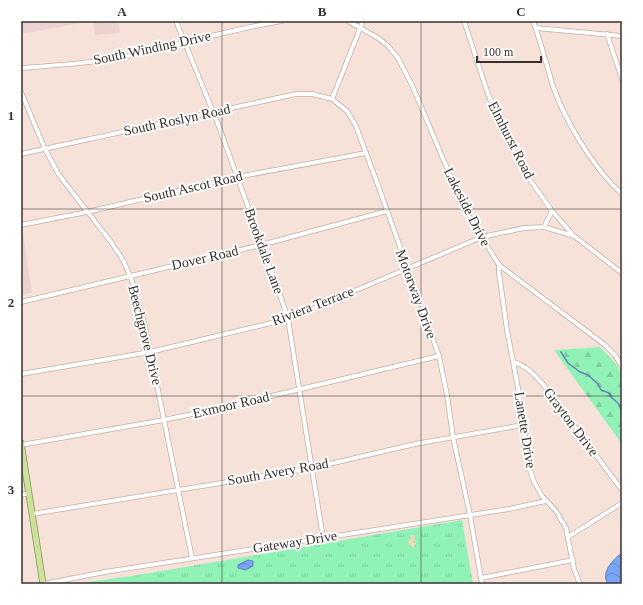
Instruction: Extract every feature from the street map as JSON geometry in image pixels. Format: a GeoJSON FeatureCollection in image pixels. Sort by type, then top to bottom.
{"type":"FeatureCollection","features":[{"type":"Feature","properties":{"kind":"main road"},"geometry":{"type":"LineString","coordinates":[[21,444],[43,584]]}},
{"type":"Feature","properties":{"kind":"street","name":"Brookdale Lane"},"geometry":{"type":"LineString","coordinates":[[176,21],[213,112],[288,319],[323,538]]}},
{"type":"Feature","properties":{"kind":"street","name":"South Winding Drive"},"geometry":{"type":"LineString","coordinates":[[21,68],[80,64],[133,54],[205,36],[282,21]]}},
{"type":"Feature","properties":{"kind":"street","name":"Lakeside Drive"},"geometry":{"type":"LineString","coordinates":[[348,21],[378,38],[388,46],[398,58],[415,92],[452,180],[470,218],[499,265],[604,344],[615,355],[622,367]]}},
{"type":"Feature","properties":{"kind":"street"},"geometry":{"type":"LineString","coordinates":[[332,99],[363,21]]}},
{"type":"Feature","properties":{"kind":"street","name":"Elmhurst Road"},"geometry":{"type":"LineString","coordinates":[[464,21],[488,94],[523,170],[552,211],[574,236],[622,273]]}},
{"type":"Feature","properties":{"kind":"street"},"geometry":{"type":"LineString","coordinates":[[533,21],[553,86],[562,108],[580,140],[599,167],[622,194]]}},
{"type":"Feature","properties":{"kind":"street"},"geometry":{"type":"LineString","coordinates":[[536,28],[622,36]]}},
{"type":"Feature","properties":{"kind":"street"},"geometry":{"type":"LineString","coordinates":[[607,34],[622,79]]}},
{"type":"Feature","properties":{"kind":"street","name":"Beechgrove Drive"},"geometry":{"type":"LineString","coordinates":[[21,92],[45,149],[59,175],[111,242],[123,260],[137,294],[192,558]]}},
{"type":"Feature","properties":{"kind":"street","name":"South Roslyn Road"},"geometry":{"type":"LineString","coordinates":[[21,154],[296,94],[312,94],[332,99]]}},
{"type":"Feature","properties":{"kind":"street","name":"Motorway Drive"},"geometry":{"type":"LineString","coordinates":[[332,99],[347,111],[356,126],[439,356],[447,395],[453,437],[470,515],[482,584]]}},
{"type":"Feature","properties":{"kind":"street","name":"South Ascot Road"},"geometry":{"type":"LineString","coordinates":[[21,225],[87,212],[237,177],[366,153]]}},
{"type":"Feature","properties":{"kind":"street","name":"Dover Road"},"geometry":{"type":"LineString","coordinates":[[21,302],[262,246],[387,211]]}},
{"type":"Feature","properties":{"kind":"street"},"geometry":{"type":"LineString","coordinates":[[544,227],[552,211]]}},
{"type":"Feature","properties":{"kind":"street","name":"Riviera Terrace"},"geometry":{"type":"LineString","coordinates":[[21,374],[150,352],[288,319],[482,237],[524,228],[544,227],[574,236]]}},
{"type":"Feature","properties":{"kind":"street","name":"Lanette Drive"},"geometry":{"type":"LineString","coordinates":[[499,265],[500,280],[530,470],[534,482],[546,501],[560,517],[566,528],[574,569],[580,584]]}},
{"type":"Feature","properties":{"kind":"street","name":"Exmoor Road"},"geometry":{"type":"LineString","coordinates":[[21,444],[164,420],[221,408],[439,356]]}},
{"type":"Feature","properties":{"kind":"street","name":"Grayton Drive"},"geometry":{"type":"LineString","coordinates":[[514,362],[526,367],[542,383],[622,490]]}},
{"type":"Feature","properties":{"kind":"street","name":"South Avery Road"},"geometry":{"type":"LineString","coordinates":[[32,514],[312,468],[453,437],[523,425]]}},
{"type":"Feature","properties":{"kind":"street"},"geometry":{"type":"LineString","coordinates":[[21,495],[29,493]]}},
{"type":"Feature","properties":{"kind":"street","name":"Gateway Drive"},"geometry":{"type":"LineString","coordinates":[[43,584],[192,558],[470,515],[546,501]]}},
{"type":"Feature","properties":{"kind":"street"},"geometry":{"type":"LineString","coordinates":[[568,537],[622,503]]}},
{"type":"Feature","properties":{"kind":"street"},"geometry":{"type":"LineString","coordinates":[[481,578],[573,560]]}},
{"type":"Feature","properties":{"kind":"shaded area"},"geometry":{"type":"Polygon","coordinates":[[[21,21],[92,21],[21,34],[21,21]]]}},
{"type":"Feature","properties":{"kind":"shaded area"},"geometry":{"type":"Polygon","coordinates":[[[93,21],[119,21],[120,33],[95,35],[93,21]]]}},
{"type":"Feature","properties":{"kind":"shaded area"},"geometry":{"type":"Polygon","coordinates":[[[21,219],[32,293],[21,295],[21,219]]]}},
{"type":"Feature","properties":{"kind":"green space"},"geometry":{"type":"Polygon","coordinates":[[[600,347],[616,364],[622,375],[622,444],[554,350],[600,347]]]}},
{"type":"Feature","properties":{"kind":"green space"},"geometry":{"type":"Polygon","coordinates":[[[462,520],[473,584],[72,584],[132,576],[462,520]]]}},
{"type":"Feature","properties":{"kind":"sand"},"geometry":{"type":"Polygon","coordinates":[[[414,534],[416,544],[413,548],[408,542],[411,535],[414,534]]]}},
{"type":"Feature","properties":{"kind":"water"},"geometry":{"type":"Polygon","coordinates":[[[622,553],[622,584],[608,584],[606,580],[607,571],[615,559],[622,553]]]}},
{"type":"Feature","properties":{"kind":"water"},"geometry":{"type":"Polygon","coordinates":[[[248,560],[253,561],[253,566],[245,570],[238,568],[238,565],[248,560]]]}},
{"type":"Feature","properties":{"kind":"waterway"},"geometry":{"type":"LineString","coordinates":[[561,352],[568,363],[580,372],[588,375],[598,384],[601,390],[609,393],[618,403],[622,411]]}}]}
